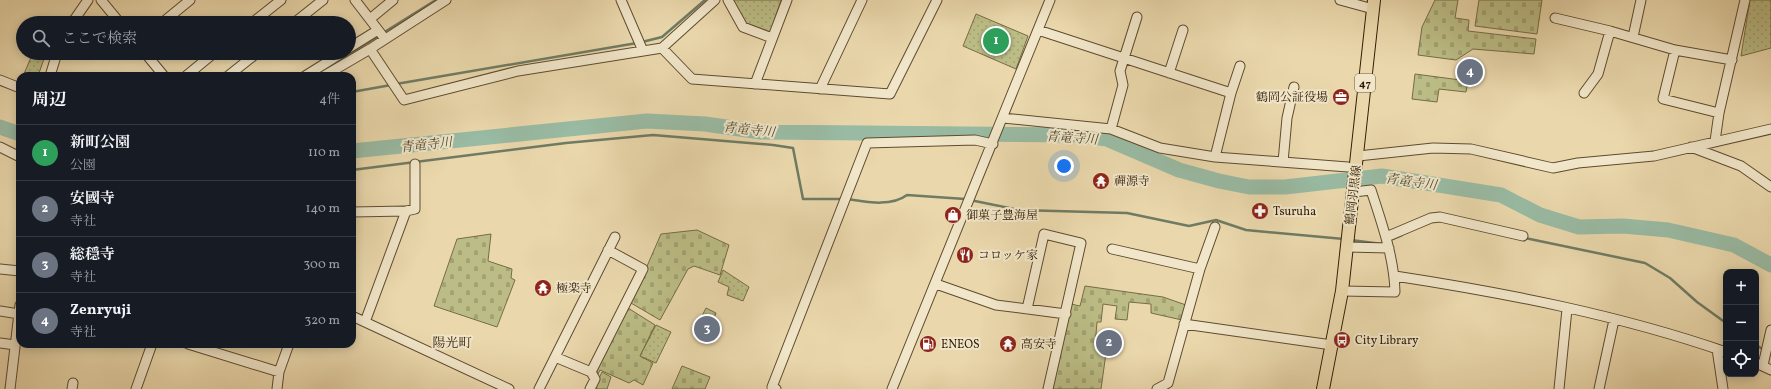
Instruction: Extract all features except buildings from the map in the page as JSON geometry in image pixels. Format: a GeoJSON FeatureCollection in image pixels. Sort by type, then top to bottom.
{"type":"FeatureCollection","features":[{"type":"Feature","properties":{"kind":"main road","name":"鶴岡羽黒線"},"geometry":{"type":"LineString","coordinates":[[1323,389],[1342,291],[1374,4]]}},
{"type":"Feature","properties":{"kind":"street"},"geometry":{"type":"LineString","coordinates":[[77,16],[88,0]]}},
{"type":"Feature","properties":{"kind":"street"},"geometry":{"type":"LineString","coordinates":[[101,0],[114,16]]}},
{"type":"Feature","properties":{"kind":"street"},"geometry":{"type":"LineString","coordinates":[[171,16],[190,0]]}},
{"type":"Feature","properties":{"kind":"street"},"geometry":{"type":"LineString","coordinates":[[261,16],[281,0]]}},
{"type":"Feature","properties":{"kind":"street"},"geometry":{"type":"LineString","coordinates":[[303,16],[322,0]]}},
{"type":"Feature","properties":{"kind":"street"},"geometry":{"type":"LineString","coordinates":[[355,0],[385,39]]}},
{"type":"Feature","properties":{"kind":"street"},"geometry":{"type":"LineString","coordinates":[[370,19],[393,0]]}},
{"type":"Feature","properties":{"kind":"street"},"geometry":{"type":"LineString","coordinates":[[356,57],[446,0]]}},
{"type":"Feature","properties":{"kind":"street"},"geometry":{"type":"LineString","coordinates":[[621,0],[643,51]]}},
{"type":"Feature","properties":{"kind":"street"},"geometry":{"type":"LineString","coordinates":[[370,49],[404,100],[518,71],[662,48],[715,0]]}},
{"type":"Feature","properties":{"kind":"street"},"geometry":{"type":"LineString","coordinates":[[728,0],[743,27],[772,38]]}},
{"type":"Feature","properties":{"kind":"street"},"geometry":{"type":"LineString","coordinates":[[755,84],[787,0]]}},
{"type":"Feature","properties":{"kind":"street"},"geometry":{"type":"LineString","coordinates":[[820,89],[862,0]]}},
{"type":"Feature","properties":{"kind":"street"},"geometry":{"type":"LineString","coordinates":[[662,48],[692,79],[890,94],[937,0]]}},
{"type":"Feature","properties":{"kind":"street"},"geometry":{"type":"LineString","coordinates":[[892,389],[993,144],[1050,0]]}},
{"type":"Feature","properties":{"kind":"street"},"geometry":{"type":"LineString","coordinates":[[1340,0],[1374,4]]}},
{"type":"Feature","properties":{"kind":"street"},"geometry":{"type":"LineString","coordinates":[[1633,37],[1641,0]]}},
{"type":"Feature","properties":{"kind":"street"},"geometry":{"type":"LineString","coordinates":[[1715,141],[1719,113],[1745,0]]}},
{"type":"Feature","properties":{"kind":"street"},"geometry":{"type":"LineString","coordinates":[[1111,129],[1123,85],[1120,71],[1137,17]]}},
{"type":"Feature","properties":{"kind":"street"},"geometry":{"type":"LineString","coordinates":[[1555,18],[1633,37],[1675,50],[1732,60]]}},
{"type":"Feature","properties":{"kind":"street"},"geometry":{"type":"LineString","coordinates":[[356,44],[378,30]]}},
{"type":"Feature","properties":{"kind":"street"},"geometry":{"type":"LineString","coordinates":[[1038,30],[1231,93]]}},
{"type":"Feature","properties":{"kind":"street"},"geometry":{"type":"LineString","coordinates":[[1169,73],[1182,30]]}},
{"type":"Feature","properties":{"kind":"street"},"geometry":{"type":"LineString","coordinates":[[1584,93],[1598,74],[1610,31]]}},
{"type":"Feature","properties":{"kind":"street"},"geometry":{"type":"LineString","coordinates":[[1675,50],[1663,99],[1719,113]]}},
{"type":"Feature","properties":{"kind":"street"},"geometry":{"type":"LineString","coordinates":[[51,72],[55,60]]}},
{"type":"Feature","properties":{"kind":"street"},"geometry":{"type":"LineString","coordinates":[[151,60],[161,72]]}},
{"type":"Feature","properties":{"kind":"street"},"geometry":{"type":"LineString","coordinates":[[191,72],[205,60]]}},
{"type":"Feature","properties":{"kind":"street"},"geometry":{"type":"LineString","coordinates":[[233,72],[248,60]]}},
{"type":"Feature","properties":{"kind":"street"},"geometry":{"type":"LineString","coordinates":[[311,72],[331,60]]}},
{"type":"Feature","properties":{"kind":"street"},"geometry":{"type":"LineString","coordinates":[[331,72],[351,60]]}},
{"type":"Feature","properties":{"kind":"street"},"geometry":{"type":"LineString","coordinates":[[1215,157],[1231,93],[1240,66]]}},
{"type":"Feature","properties":{"kind":"street"},"geometry":{"type":"LineString","coordinates":[[0,80],[16,86]]}},
{"type":"Feature","properties":{"kind":"street"},"geometry":{"type":"LineString","coordinates":[[1283,162],[1287,118],[1294,87]]}},
{"type":"Feature","properties":{"kind":"street"},"geometry":{"type":"LineString","coordinates":[[1003,118],[1111,129],[1160,148],[1215,157],[1348,167]]}},
{"type":"Feature","properties":{"kind":"street"},"geometry":{"type":"LineString","coordinates":[[1358,156],[1433,148],[1471,149],[1553,168],[1578,163],[1654,156],[1691,146],[1771,129]]}},
{"type":"Feature","properties":{"kind":"street"},"geometry":{"type":"LineString","coordinates":[[776,389],[772,387],[867,143],[975,140],[993,144]]}},
{"type":"Feature","properties":{"kind":"street"},"geometry":{"type":"LineString","coordinates":[[1691,146],[1741,166],[1771,187]]}},
{"type":"Feature","properties":{"kind":"street"},"geometry":{"type":"LineString","coordinates":[[0,147],[16,155]]}},
{"type":"Feature","properties":{"kind":"street"},"geometry":{"type":"LineString","coordinates":[[356,212],[406,211],[415,209],[415,164]]}},
{"type":"Feature","properties":{"kind":"street"},"geometry":{"type":"LineString","coordinates":[[1342,291],[1395,292],[1389,248],[1371,190],[1353,196]]}},
{"type":"Feature","properties":{"kind":"street"},"geometry":{"type":"LineString","coordinates":[[365,322],[406,211]]}},
{"type":"Feature","properties":{"kind":"street"},"geometry":{"type":"LineString","coordinates":[[1386,237],[1431,218],[1440,217],[1523,236]]}},
{"type":"Feature","properties":{"kind":"street"},"geometry":{"type":"LineString","coordinates":[[1157,389],[1168,383],[1200,269],[1215,226]]}},
{"type":"Feature","properties":{"kind":"street"},"geometry":{"type":"LineString","coordinates":[[1026,309],[1044,234],[1081,243],[1048,389]]}},
{"type":"Feature","properties":{"kind":"street"},"geometry":{"type":"LineString","coordinates":[[540,389],[615,237]]}},
{"type":"Feature","properties":{"kind":"street"},"geometry":{"type":"LineString","coordinates":[[1347,247],[1389,248]]}},
{"type":"Feature","properties":{"kind":"street"},"geometry":{"type":"LineString","coordinates":[[1112,249],[1200,269]]}},
{"type":"Feature","properties":{"kind":"street"},"geometry":{"type":"LineString","coordinates":[[591,372],[643,269],[608,250]]}},
{"type":"Feature","properties":{"kind":"street"},"geometry":{"type":"LineString","coordinates":[[0,269],[16,271]]}},
{"type":"Feature","properties":{"kind":"street"},"geometry":{"type":"LineString","coordinates":[[1394,276],[1443,284],[1567,309],[1614,320],[1722,351],[1723,389]]}},
{"type":"Feature","properties":{"kind":"street"},"geometry":{"type":"LineString","coordinates":[[936,284],[996,305],[1066,314]]}},
{"type":"Feature","properties":{"kind":"street"},"geometry":{"type":"LineString","coordinates":[[1559,389],[1567,309]]}},
{"type":"Feature","properties":{"kind":"street"},"geometry":{"type":"LineString","coordinates":[[0,311],[16,310]]}},
{"type":"Feature","properties":{"kind":"street"},"geometry":{"type":"LineString","coordinates":[[356,318],[509,389]]}},
{"type":"Feature","properties":{"kind":"street"},"geometry":{"type":"LineString","coordinates":[[1599,389],[1614,320]]}},
{"type":"Feature","properties":{"kind":"street"},"geometry":{"type":"LineString","coordinates":[[1184,324],[1332,346]]}},
{"type":"Feature","properties":{"kind":"street"},"geometry":{"type":"LineString","coordinates":[[1771,330],[1759,364],[1771,370]]}},
{"type":"Feature","properties":{"kind":"street"},"geometry":{"type":"LineString","coordinates":[[10,389],[16,338]]}},
{"type":"Feature","properties":{"kind":"street"},"geometry":{"type":"LineString","coordinates":[[0,343],[15,345]]}},
{"type":"Feature","properties":{"kind":"street"},"geometry":{"type":"LineString","coordinates":[[136,389],[151,348]]}},
{"type":"Feature","properties":{"kind":"street"},"geometry":{"type":"LineString","coordinates":[[201,348],[279,372]]}},
{"type":"Feature","properties":{"kind":"street"},"geometry":{"type":"LineString","coordinates":[[277,389],[279,372],[288,348]]}},
{"type":"Feature","properties":{"kind":"street"},"geometry":{"type":"LineString","coordinates":[[556,357],[591,372],[595,379],[590,389]]}},
{"type":"Feature","properties":{"kind":"green space"},"geometry":{"type":"Polygon","coordinates":[[[731,0],[781,0],[770,33],[746,25],[731,0]]]}},
{"type":"Feature","properties":{"kind":"green space"},"geometry":{"type":"Polygon","coordinates":[[[1435,0],[1458,0],[1455,18],[1469,20],[1468,31],[1536,39],[1534,54],[1473,49],[1456,60],[1418,55],[1422,27],[1435,0]]]}},
{"type":"Feature","properties":{"kind":"green space"},"geometry":{"type":"Polygon","coordinates":[[[1479,0],[1542,0],[1537,34],[1475,26],[1479,0]]]}},
{"type":"Feature","properties":{"kind":"green space"},"geometry":{"type":"Polygon","coordinates":[[[1750,0],[1771,0],[1771,48],[1741,56],[1750,0]]]}},
{"type":"Feature","properties":{"kind":"green space"},"geometry":{"type":"Polygon","coordinates":[[[976,14],[1028,36],[1016,69],[963,46],[976,14]]]}},
{"type":"Feature","properties":{"kind":"green space"},"geometry":{"type":"Polygon","coordinates":[[[30,60],[44,60],[39,72],[25,72],[30,60]]]}},
{"type":"Feature","properties":{"kind":"green space"},"geometry":{"type":"Polygon","coordinates":[[[1415,74],[1468,81],[1466,92],[1439,89],[1437,102],[1412,99],[1415,74]]]}},
{"type":"Feature","properties":{"kind":"green space"},"geometry":{"type":"Polygon","coordinates":[[[697,230],[729,245],[720,275],[694,266],[688,269],[660,320],[631,303],[661,234],[697,230]]]}},
{"type":"Feature","properties":{"kind":"green space"},"geometry":{"type":"Polygon","coordinates":[[[491,234],[488,261],[512,269],[511,278],[515,280],[497,327],[434,306],[457,239],[491,234]]]}},
{"type":"Feature","properties":{"kind":"green space"},"geometry":{"type":"Polygon","coordinates":[[[723,270],[749,287],[743,301],[727,295],[729,287],[718,282],[723,270]]]}},
{"type":"Feature","properties":{"kind":"green space"},"geometry":{"type":"Polygon","coordinates":[[[1085,286],[1163,297],[1186,305],[1182,320],[1151,313],[1151,304],[1129,302],[1127,320],[1115,319],[1117,306],[1103,304],[1101,322],[1097,322],[1095,346],[1100,346],[1099,353],[1106,353],[1101,389],[1052,389],[1071,304],[1080,306],[1085,286]]]}},
{"type":"Feature","properties":{"kind":"green space"},"geometry":{"type":"Polygon","coordinates":[[[628,308],[655,325],[640,356],[653,363],[643,385],[634,380],[629,383],[600,370],[597,376],[595,372],[628,308]]]}},
{"type":"Feature","properties":{"kind":"green space"},"geometry":{"type":"Polygon","coordinates":[[[706,308],[716,313],[711,326],[699,322],[706,308]]]}},
{"type":"Feature","properties":{"kind":"green space"},"geometry":{"type":"Polygon","coordinates":[[[656,325],[671,332],[656,363],[640,356],[656,325]]]}},
{"type":"Feature","properties":{"kind":"green space"},"geometry":{"type":"Polygon","coordinates":[[[682,366],[710,377],[705,389],[672,389],[682,366]]]}},
{"type":"Feature","properties":{"kind":"green space"},"geometry":{"type":"Polygon","coordinates":[[[602,372],[611,377],[607,389],[594,389],[602,372]]]}},
{"type":"Feature","properties":{"kind":"waterway"},"geometry":{"type":"LineString","coordinates":[[356,50],[436,0]]}},
{"type":"Feature","properties":{"kind":"waterway"},"geometry":{"type":"LineString","coordinates":[[642,42],[662,37],[705,0]]}},
{"type":"Feature","properties":{"kind":"waterway"},"geometry":{"type":"LineString","coordinates":[[396,84],[637,43]]}},
{"type":"Feature","properties":{"kind":"waterway"},"geometry":{"type":"LineString","coordinates":[[320,72],[340,60]]}},
{"type":"Feature","properties":{"kind":"waterway"},"geometry":{"type":"LineString","coordinates":[[356,91],[391,85]]}},
{"type":"Feature","properties":{"kind":"waterway","name":"青竜寺川"},"geometry":{"type":"LineString","coordinates":[[356,151],[647,121],[705,124],[761,132],[1077,135],[1107,139],[1179,170],[1219,181],[1249,187],[1285,187],[1382,176],[1501,195],[1540,215],[1579,227],[1623,226],[1668,230],[1734,245],[1771,265]]}},
{"type":"Feature","properties":{"kind":"waterway","name":"青竜寺川"},"geometry":{"type":"LineString","coordinates":[[0,127],[16,133]]}},
{"type":"Feature","properties":{"kind":"waterway"},"geometry":{"type":"LineString","coordinates":[[356,169],[566,143],[653,135],[793,148],[803,199],[843,199]]}},
{"type":"Feature","properties":{"kind":"waterway"},"geometry":{"type":"LineString","coordinates":[[848,199],[879,203],[894,201],[907,195],[965,199],[1019,210],[1127,213],[1189,226],[1216,220],[1246,230],[1344,239]]}},
{"type":"Feature","properties":{"kind":"waterway"},"geometry":{"type":"LineString","coordinates":[[1388,241],[1402,235]]}},
{"type":"Feature","properties":{"kind":"waterway"},"geometry":{"type":"LineString","coordinates":[[1525,238],[1645,263],[1670,278],[1697,302],[1723,321]]}},
{"type":"Feature","properties":{"kind":"waterway"},"geometry":{"type":"LineString","coordinates":[[1351,240],[1382,244]]}},
{"type":"Feature","properties":{"kind":"waterway"},"geometry":{"type":"LineString","coordinates":[[1759,347],[1764,350]]}},
{"type":"Feature","properties":{"kind":"place","name":"新町公園"},"geometry":{"type":"Point","coordinates":[996,41]}},
{"type":"Feature","properties":{"kind":"place","name":"Zenryuji"},"geometry":{"type":"Point","coordinates":[1470,72]}},
{"type":"Feature","properties":{"kind":"place","name":"鶴岡公証役場"},"geometry":{"type":"Point","coordinates":[1341,97]}},
{"type":"Feature","properties":{"kind":"place","name":"禪源寺"},"geometry":{"type":"Point","coordinates":[1101,181]}},
{"type":"Feature","properties":{"kind":"place","name":"Tsuruha"},"geometry":{"type":"Point","coordinates":[1260,211]}},
{"type":"Feature","properties":{"kind":"place","name":"御菓子豊海屋"},"geometry":{"type":"Point","coordinates":[953,215]}},
{"type":"Feature","properties":{"kind":"place","name":"コロッケ家"},"geometry":{"type":"Point","coordinates":[965,255]}},
{"type":"Feature","properties":{"kind":"place","name":"極楽寺"},"geometry":{"type":"Point","coordinates":[543,288]}},
{"type":"Feature","properties":{"kind":"place","name":"総穏寺"},"geometry":{"type":"Point","coordinates":[707,329]}},
{"type":"Feature","properties":{"kind":"place","name":"City Library"},"geometry":{"type":"Point","coordinates":[1342,340]}},
{"type":"Feature","properties":{"kind":"place","name":"安國寺"},"geometry":{"type":"Point","coordinates":[1109,343]}},
{"type":"Feature","properties":{"kind":"place","name":"ENEOS"},"geometry":{"type":"Point","coordinates":[928,344]}},
{"type":"Feature","properties":{"kind":"place","name":"高安寺"},"geometry":{"type":"Point","coordinates":[1008,344]}},
{"type":"Feature","properties":{"kind":"district","name":"陽光町"},"geometry":{"type":"Point","coordinates":[452,342]}}]}
